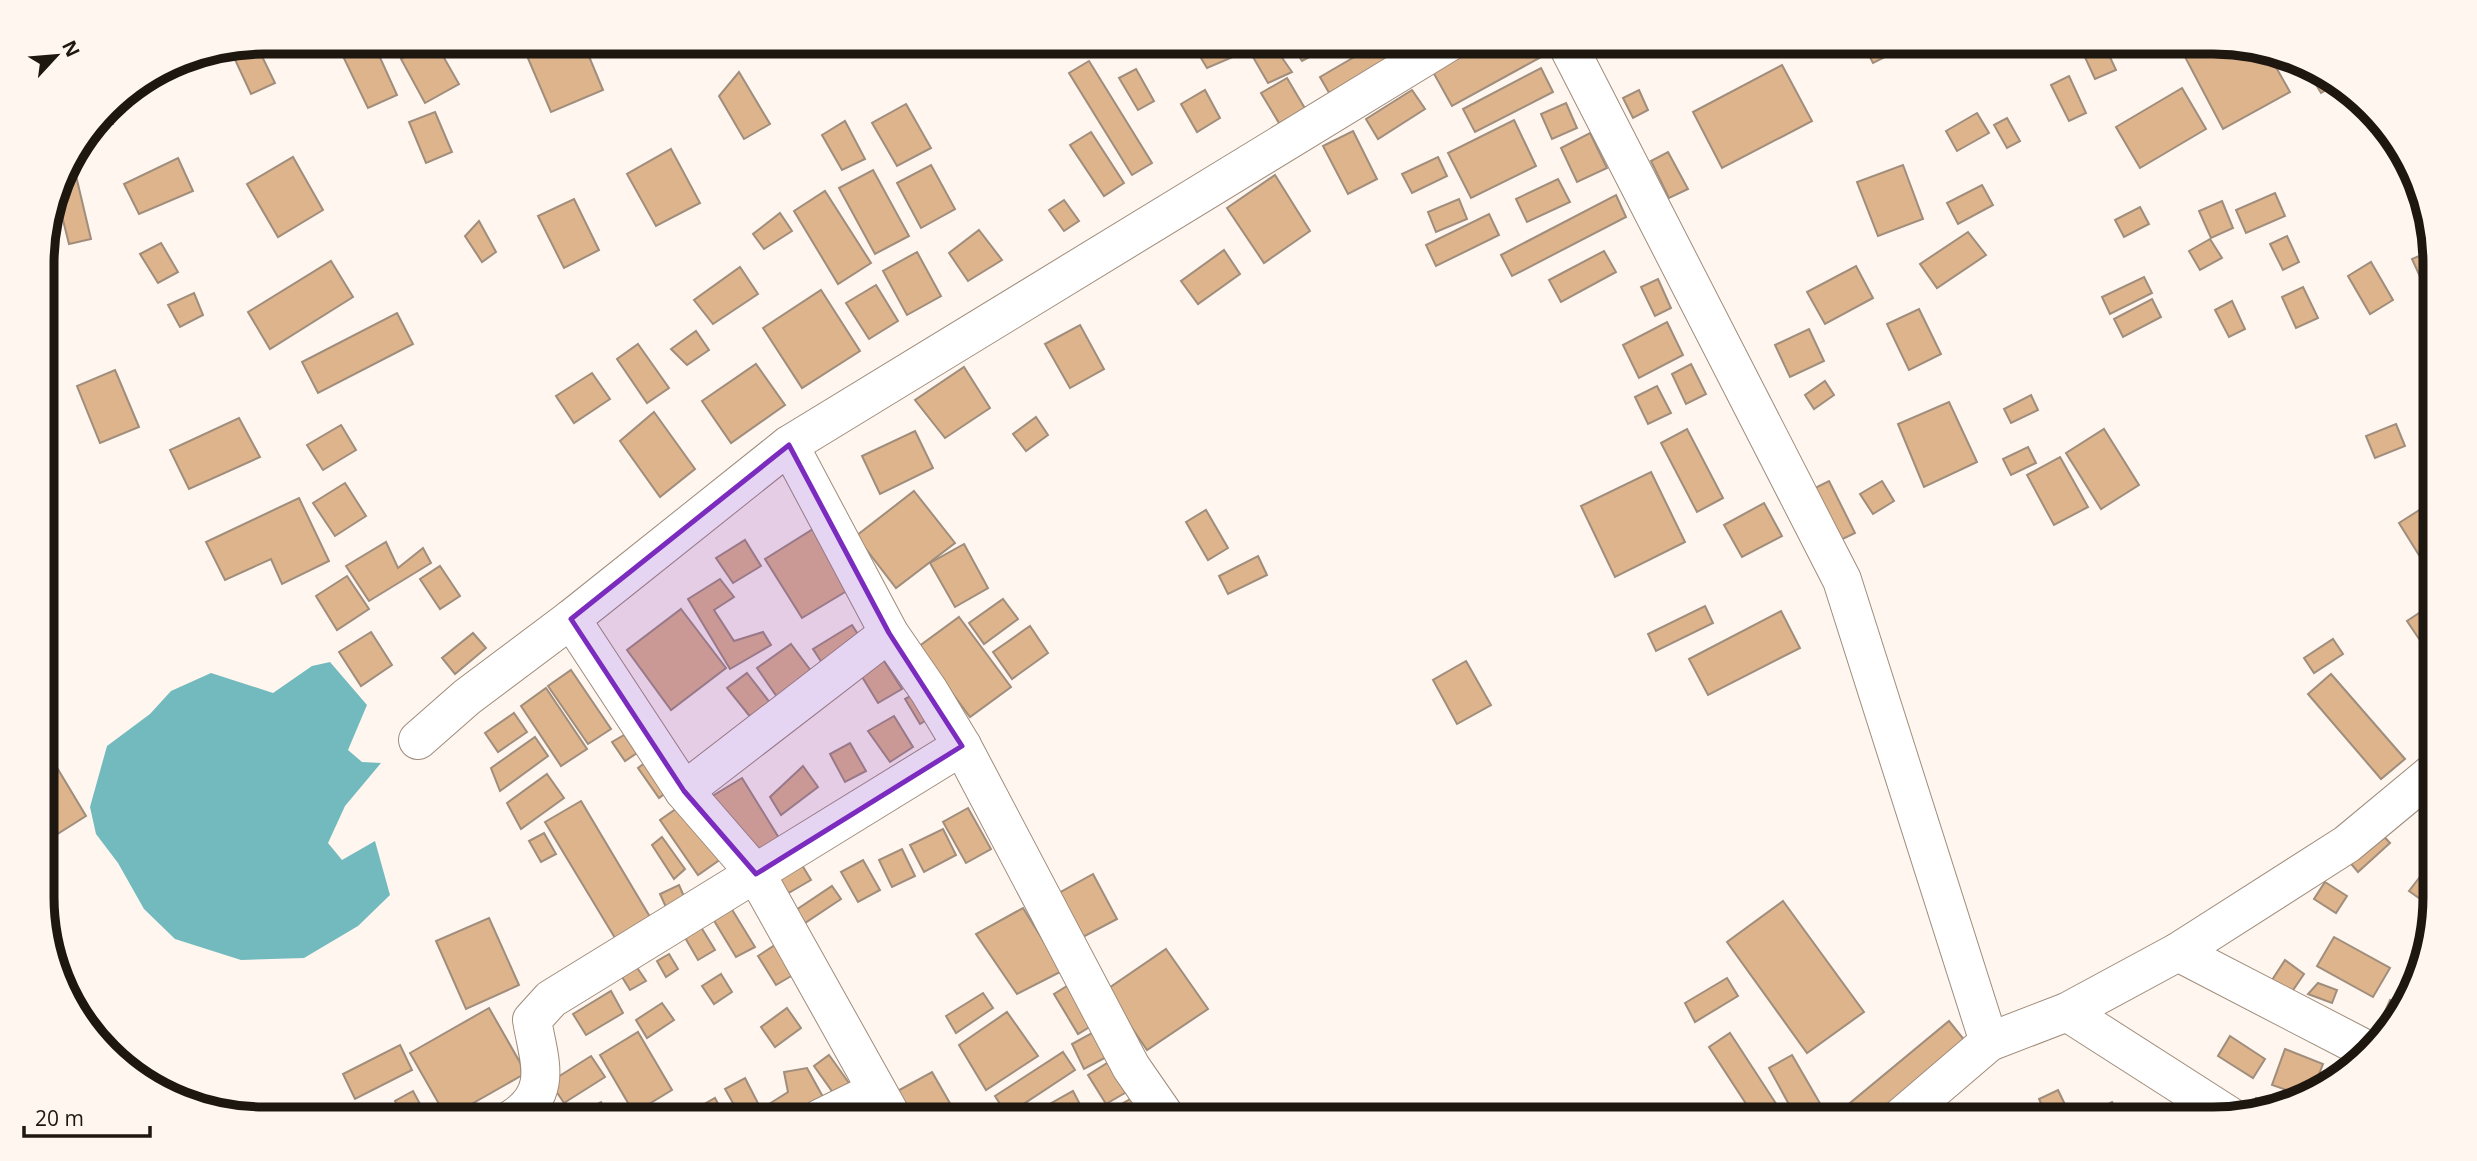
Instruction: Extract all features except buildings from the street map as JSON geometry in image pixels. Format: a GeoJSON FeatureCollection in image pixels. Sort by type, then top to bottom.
{"type":"FeatureCollection","features":[{"type":"Feature","properties":{"kind":"street"},"geometry":{"type":"LineString","coordinates":[[418,740],[467,697],[571,619],[789,445],[1429,54]]}},
{"type":"Feature","properties":{"kind":"street"},"geometry":{"type":"LineString","coordinates":[[1572,54],[1842,580],[1989,1042]]}},
{"type":"Feature","properties":{"kind":"street"},"geometry":{"type":"LineString","coordinates":[[789,445],[889,633],[929,691],[962,746],[1132,1067],[1159,1107]]}},
{"type":"Feature","properties":{"kind":"street"},"geometry":{"type":"LineString","coordinates":[[571,619],[684,791],[756,874],[885,1105]]}},
{"type":"Feature","properties":{"kind":"street"},"geometry":{"type":"LineString","coordinates":[[684,791],[889,633]]}},
{"type":"Feature","properties":{"kind":"street"},"geometry":{"type":"LineString","coordinates":[[527,1107],[539,1094],[541,1071],[532,1020],[551,999],[962,746]]}},
{"type":"Feature","properties":{"kind":"street"},"geometry":{"type":"LineString","coordinates":[[1914,1106],[1989,1042],[2067,1012],[2178,952],[2347,844],[2423,781]]}},
{"type":"Feature","properties":{"kind":"street"},"geometry":{"type":"LineString","coordinates":[[2178,952],[2360,1046]]}},
{"type":"Feature","properties":{"kind":"street"},"geometry":{"type":"LineString","coordinates":[[2067,1012],[2214,1106]]}},
{"type":"Feature","properties":{"kind":"highlighted area"},"geometry":{"type":"Polygon","coordinates":[[[789,445],[889,633],[962,746],[756,874],[684,791],[571,619],[789,445]]]}},
{"type":"Feature","properties":{"kind":"water"},"geometry":{"type":"Polygon","coordinates":[[[330,662],[367,705],[348,750],[362,762],[381,763],[345,806],[328,843],[342,860],[375,841],[390,895],[358,926],[304,958],[241,960],[175,939],[144,909],[118,863],[96,834],[90,807],[107,746],[150,714],[171,691],[211,673],[273,693],[312,666],[330,662]]]}}]}
